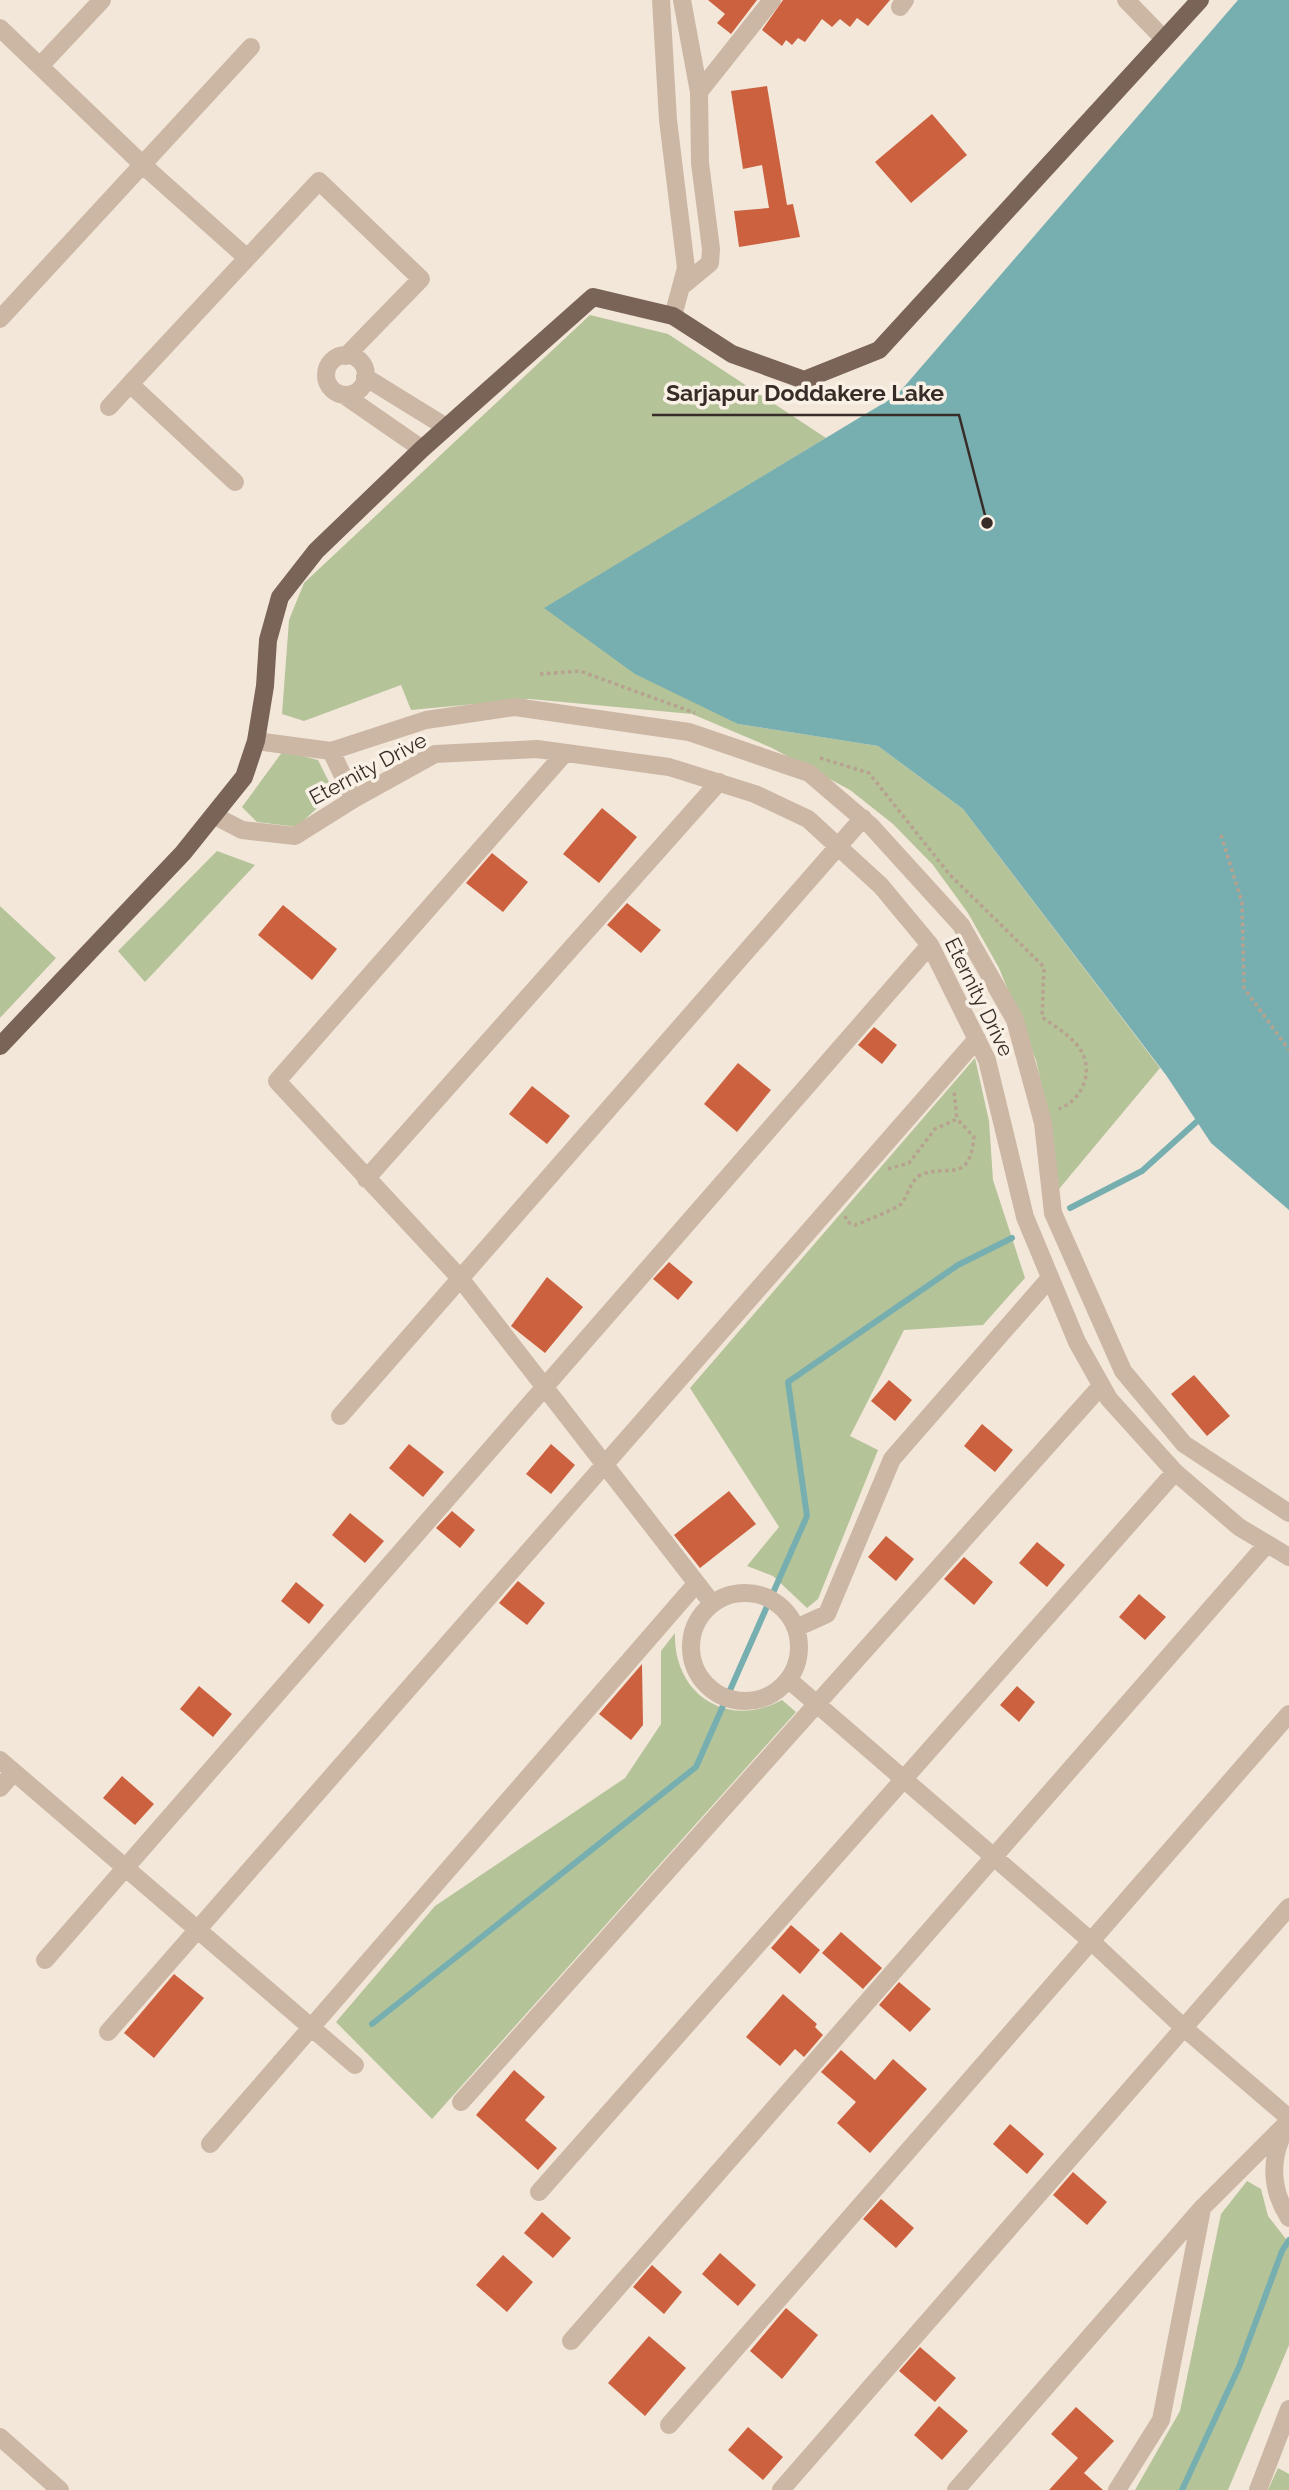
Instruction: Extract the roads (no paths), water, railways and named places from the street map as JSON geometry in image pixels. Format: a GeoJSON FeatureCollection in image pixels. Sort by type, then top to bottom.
{"type":"FeatureCollection","features":[{"type":"Feature","properties":{"kind":"main road"},"geometry":{"type":"LineString","coordinates":[[0,1046],[215,816],[244,777],[256,741],[265,686],[268,640],[280,597],[316,551],[446,426],[593,296],[673,316],[732,354],[804,380],[879,350],[1200,0]]}},
{"type":"Feature","properties":{"kind":"street"},"geometry":{"type":"LineString","coordinates":[[40,66],[102,0]]}},
{"type":"Feature","properties":{"kind":"street"},"geometry":{"type":"LineString","coordinates":[[661,0],[668,120],[686,268],[673,316]]}},
{"type":"Feature","properties":{"kind":"street"},"geometry":{"type":"LineString","coordinates":[[681,287],[710,263],[700,163],[699,92],[682,0]]}},
{"type":"Feature","properties":{"kind":"street"},"geometry":{"type":"LineString","coordinates":[[699,92],[772,0]]}},
{"type":"Feature","properties":{"kind":"street"},"geometry":{"type":"LineString","coordinates":[[1126,0],[1164,40]]}},
{"type":"Feature","properties":{"kind":"street"},"geometry":{"type":"LineString","coordinates":[[0,28],[145,166],[246,257]]}},
{"type":"Feature","properties":{"kind":"street"},"geometry":{"type":"LineString","coordinates":[[0,319],[145,166],[251,47]]}},
{"type":"Feature","properties":{"kind":"street"},"geometry":{"type":"LineString","coordinates":[[109,408],[319,181],[421,279],[346,356],[333,360],[326,371],[328,385],[422,449]]}},
{"type":"Feature","properties":{"kind":"street"},"geometry":{"type":"LineString","coordinates":[[346,356],[358,360],[365,377],[446,426]]}},
{"type":"Feature","properties":{"kind":"street"},"geometry":{"type":"LineString","coordinates":[[344,395],[361,388],[365,377]]}},
{"type":"Feature","properties":{"kind":"street"},"geometry":{"type":"LineString","coordinates":[[130,384],[235,482]]}},
{"type":"Feature","properties":{"kind":"street","name":"Eternity Drive"},"geometry":{"type":"LineString","coordinates":[[256,741],[331,751],[426,720],[515,707],[689,732],[809,773],[863,818],[961,925],[1015,1020],[1044,1123],[1053,1213],[1123,1371],[1184,1444],[1289,1513]]}},
{"type":"Feature","properties":{"kind":"street","name":"Eternity Drive"},"geometry":{"type":"LineString","coordinates":[[215,816],[242,830],[295,836],[354,799],[435,754],[537,749],[669,766],[755,794],[807,819],[881,886],[930,946],[987,1060],[1025,1217],[1077,1342],[1109,1399],[1175,1472],[1239,1527],[1289,1557]]}},
{"type":"Feature","properties":{"kind":"street"},"geometry":{"type":"LineString","coordinates":[[331,751],[354,799]]}},
{"type":"Feature","properties":{"kind":"street"},"geometry":{"type":"LineString","coordinates":[[565,753],[277,1081],[460,1278],[605,1461],[712,1604]]}},
{"type":"Feature","properties":{"kind":"street"},"geometry":{"type":"LineString","coordinates":[[366,1179],[719,782]]}},
{"type":"Feature","properties":{"kind":"street"},"geometry":{"type":"LineString","coordinates":[[341,1416],[863,818]]}},
{"type":"Feature","properties":{"kind":"street"},"geometry":{"type":"LineString","coordinates":[[45,1960],[930,946]]}},
{"type":"Feature","properties":{"kind":"street"},"geometry":{"type":"LineString","coordinates":[[108,2032],[977,1039]]}},
{"type":"Feature","properties":{"kind":"street"},"geometry":{"type":"LineString","coordinates":[[796,1628],[827,1614],[892,1459],[1050,1278]]}},
{"type":"Feature","properties":{"kind":"street"},"geometry":{"type":"LineString","coordinates":[[461,2102],[1101,1386]]}},
{"type":"Feature","properties":{"kind":"street"},"geometry":{"type":"LineString","coordinates":[[539,2192],[1175,1472]]}},
{"type":"Feature","properties":{"kind":"street"},"geometry":{"type":"LineString","coordinates":[[571,2342],[1267,1544]]}},
{"type":"Feature","properties":{"kind":"street"},"geometry":{"type":"LineString","coordinates":[[210,2144],[696,1584]]}},
{"type":"Feature","properties":{"kind":"street"},"geometry":{"type":"LineString","coordinates":[[754,1593],[776,1601],[796,1628],[800,1650],[789,1680],[776,1693],[752,1702],[727,1699],[706,1685],[693,1663],[691,1638],[701,1615],[712,1604],[732,1594],[754,1593]]}},
{"type":"Feature","properties":{"kind":"street"},"geometry":{"type":"LineString","coordinates":[[789,1680],[1091,1941],[1184,2028],[1289,2120]]}},
{"type":"Feature","properties":{"kind":"street"},"geometry":{"type":"LineString","coordinates":[[669,2425],[1289,1714]]}},
{"type":"Feature","properties":{"kind":"street"},"geometry":{"type":"LineString","coordinates":[[0,1788],[7,1766],[355,2064]]}},
{"type":"Feature","properties":{"kind":"street"},"geometry":{"type":"LineString","coordinates":[[780,2490],[1289,1907]]}},
{"type":"Feature","properties":{"kind":"street"},"geometry":{"type":"LineString","coordinates":[[1289,2120],[1274,2162],[1276,2193],[1289,2218]]}},
{"type":"Feature","properties":{"kind":"street"},"geometry":{"type":"LineString","coordinates":[[956,2490],[1203,2207],[1289,2120]]}},
{"type":"Feature","properties":{"kind":"street"},"geometry":{"type":"LineString","coordinates":[[1117,2490],[1161,2420],[1203,2207]]}},
{"type":"Feature","properties":{"kind":"street"},"geometry":{"type":"LineString","coordinates":[[1258,2490],[1289,2409]]}},
{"type":"Feature","properties":{"kind":"street"},"geometry":{"type":"LineString","coordinates":[[0,2437],[60,2490]]}},
{"type":"Feature","properties":{"kind":"water"},"geometry":{"type":"Polygon","coordinates":[[[1238,0],[1289,0],[1289,1210],[1211,1143],[1166,1075],[963,809],[878,746],[738,724],[635,674],[544,608],[897,395],[1238,0]]]}},
{"type":"Feature","properties":{"kind":"waterway"},"geometry":{"type":"LineString","coordinates":[[1070,1208],[1142,1171],[1203,1116]]}},
{"type":"Feature","properties":{"kind":"waterway"},"geometry":{"type":"LineString","coordinates":[[372,2024],[696,1767],[807,1516],[788,1382],[958,1265],[1012,1238]]}},
{"type":"Feature","properties":{"kind":"waterway"},"geometry":{"type":"LineString","coordinates":[[1182,2490],[1239,2367],[1282,2251],[1289,2240]]}},
{"type":"Feature","properties":{"kind":"place","name":"Sarjapur Doddakere Lake"},"geometry":{"type":"Point","coordinates":[987,523]}}]}
